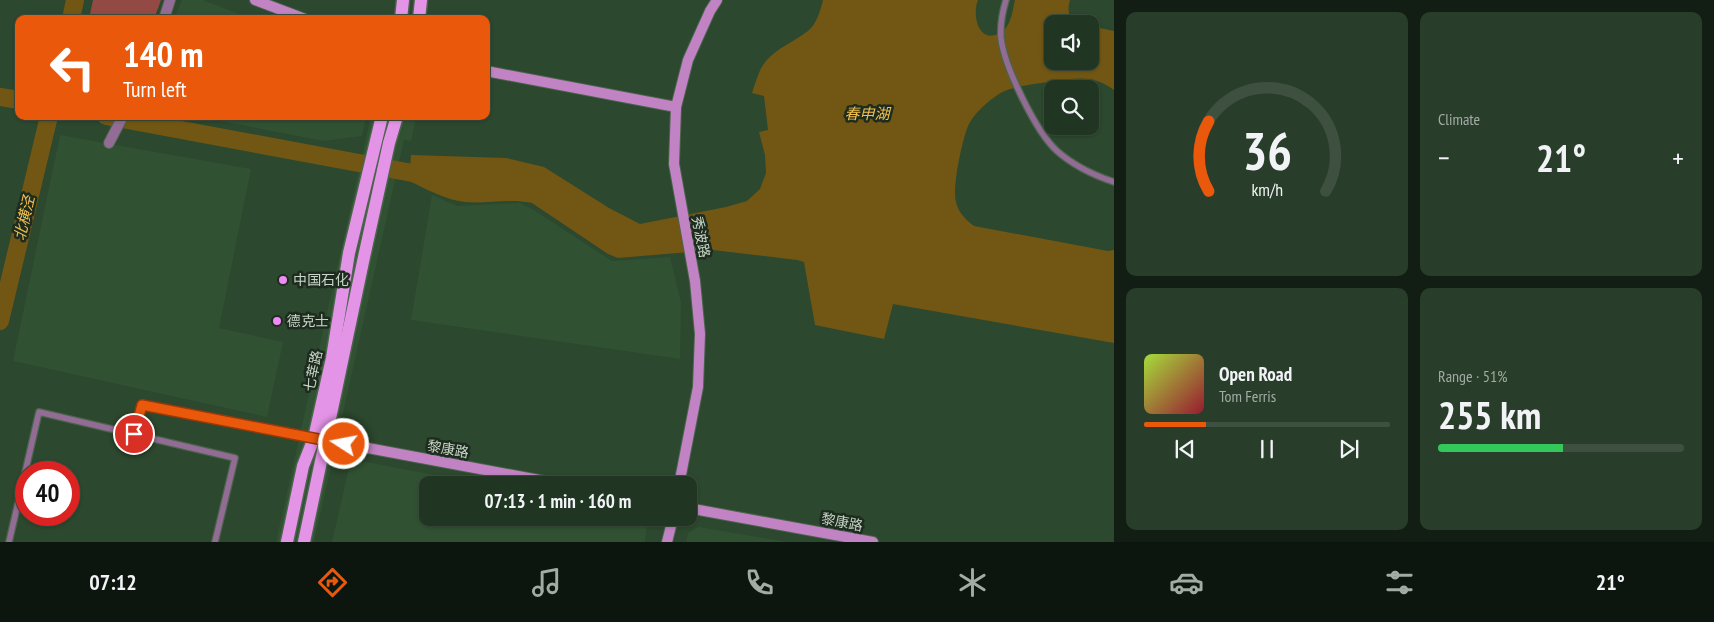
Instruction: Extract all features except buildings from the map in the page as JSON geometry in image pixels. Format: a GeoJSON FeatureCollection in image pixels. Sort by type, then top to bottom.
{"type":"FeatureCollection","features":[{"type":"Feature","properties":{"kind":"main road"},"geometry":{"type":"LineString","coordinates":[[401,15],[403,0]]}},
{"type":"Feature","properties":{"kind":"main road"},"geometry":{"type":"LineString","coordinates":[[419,15],[421,0]]}},
{"type":"Feature","properties":{"kind":"main road","name":"七莘路"},"geometry":{"type":"LineString","coordinates":[[286,542],[303,466],[320,439],[379,188],[383,142],[382,120]]}},
{"type":"Feature","properties":{"kind":"main road","name":"七莘路"},"geometry":{"type":"LineString","coordinates":[[304,542],[349,253],[366,183],[383,142],[395,120]]}},
{"type":"Feature","properties":{"kind":"street"},"geometry":{"type":"LineString","coordinates":[[165,15],[170,0]]}},
{"type":"Feature","properties":{"kind":"street"},"geometry":{"type":"LineString","coordinates":[[255,0],[294,15]]}},
{"type":"Feature","properties":{"kind":"street","name":"秀波路"},"geometry":{"type":"LineString","coordinates":[[681,476],[698,387],[700,334],[695,281],[674,164],[676,106],[688,60],[716,0]]}},
{"type":"Feature","properties":{"kind":"street"},"geometry":{"type":"LineString","coordinates":[[490,72],[676,106]]}},
{"type":"Feature","properties":{"kind":"street"},"geometry":{"type":"LineString","coordinates":[[109,143],[121,120]]}},
{"type":"Feature","properties":{"kind":"street","name":"黎康路"},"geometry":{"type":"LineString","coordinates":[[320,439],[518,476]]}},
{"type":"Feature","properties":{"kind":"street","name":"黎康路"},"geometry":{"type":"LineString","coordinates":[[697,510],[873,542]]}},
{"type":"Feature","properties":{"kind":"street"},"geometry":{"type":"LineString","coordinates":[[666,542],[670,526]]}},
{"type":"Feature","properties":{"kind":"lane"},"geometry":{"type":"LineString","coordinates":[[1006,0],[1002,15],[1001,39],[1007,65],[1040,130],[1056,150],[1082,170],[1114,182]]}},
{"type":"Feature","properties":{"kind":"lane"},"geometry":{"type":"LineString","coordinates":[[134,434],[142,405],[320,439]]}},
{"type":"Feature","properties":{"kind":"lane"},"geometry":{"type":"LineString","coordinates":[[9,542],[39,412],[235,458],[215,542]]}},
{"type":"Feature","properties":{"kind":"shaded area"},"geometry":{"type":"Polygon","coordinates":[[[93,0],[161,0],[155,15],[90,15],[93,0]]]}},
{"type":"Feature","properties":{"kind":"shaded area"},"geometry":{"type":"Polygon","coordinates":[[[182,0],[203,0],[242,15],[176,15],[182,0]]]}},
{"type":"Feature","properties":{"kind":"shaded area"},"geometry":{"type":"Polygon","coordinates":[[[216,120],[365,120],[362,136],[323,141],[216,120]]]}},
{"type":"Feature","properties":{"kind":"shaded area"},"geometry":{"type":"Polygon","coordinates":[[[370,120],[416,120],[411,141],[404,140],[314,542],[276,542],[370,120]]]}},
{"type":"Feature","properties":{"kind":"shaded area"},"geometry":{"type":"Polygon","coordinates":[[[60,135],[251,169],[219,328],[283,342],[267,417],[13,361],[60,135]]]}},
{"type":"Feature","properties":{"kind":"shaded area"},"geometry":{"type":"Polygon","coordinates":[[[432,195],[457,206],[520,203],[612,261],[670,257],[681,302],[680,359],[411,320],[432,195]]]}},
{"type":"Feature","properties":{"kind":"shaded area"},"geometry":{"type":"Polygon","coordinates":[[[366,462],[440,476],[419,476],[419,526],[647,526],[645,542],[332,542],[348,472],[352,466],[366,462]]]}},
{"type":"Feature","properties":{"kind":"shaded area"},"geometry":{"type":"Polygon","coordinates":[[[699,527],[787,542],[686,542],[688,533],[699,527]]]}},
{"type":"Feature","properties":{"kind":"water","name":"春申湖"},"geometry":{"type":"Polygon","coordinates":[[[823,0],[978,0],[976,19],[978,26],[981,31],[991,36],[1003,31],[1009,23],[1015,0],[1070,0],[1070,15],[1044,15],[1044,70],[1099,70],[1099,28],[1114,31],[1114,90],[1099,80],[1044,80],[1044,83],[1004,91],[981,108],[968,126],[958,164],[955,195],[960,212],[974,226],[1108,251],[1114,250],[1114,343],[893,304],[884,339],[815,325],[804,262],[713,250],[618,258],[608,254],[532,203],[515,201],[458,201],[436,194],[409,181],[411,155],[506,158],[544,167],[609,208],[640,224],[747,201],[760,189],[766,173],[765,155],[759,132],[768,130],[764,96],[752,93],[758,76],[764,64],[771,56],[811,28],[823,0]]]}},
{"type":"Feature","properties":{"kind":"waterway","name":"北横泾"},"geometry":{"type":"LineString","coordinates":[[72,15],[75,0]]}},
{"type":"Feature","properties":{"kind":"waterway"},"geometry":{"type":"LineString","coordinates":[[0,97],[15,99]]}},
{"type":"Feature","properties":{"kind":"waterway","name":"北横泾"},"geometry":{"type":"LineString","coordinates":[[0,321],[48,120]]}},
{"type":"Feature","properties":{"kind":"waterway"},"geometry":{"type":"LineString","coordinates":[[128,120],[434,177]]}},
{"type":"Feature","properties":{"kind":"place","name":"中国石化"},"geometry":{"type":"Point","coordinates":[283,280]}},
{"type":"Feature","properties":{"kind":"place","name":"德克士"},"geometry":{"type":"Point","coordinates":[277,321]}},
{"type":"Feature","properties":{"kind":"route"},"geometry":{"type":"LineString","coordinates":[[134,434],[142,405],[344,444]]}}]}
